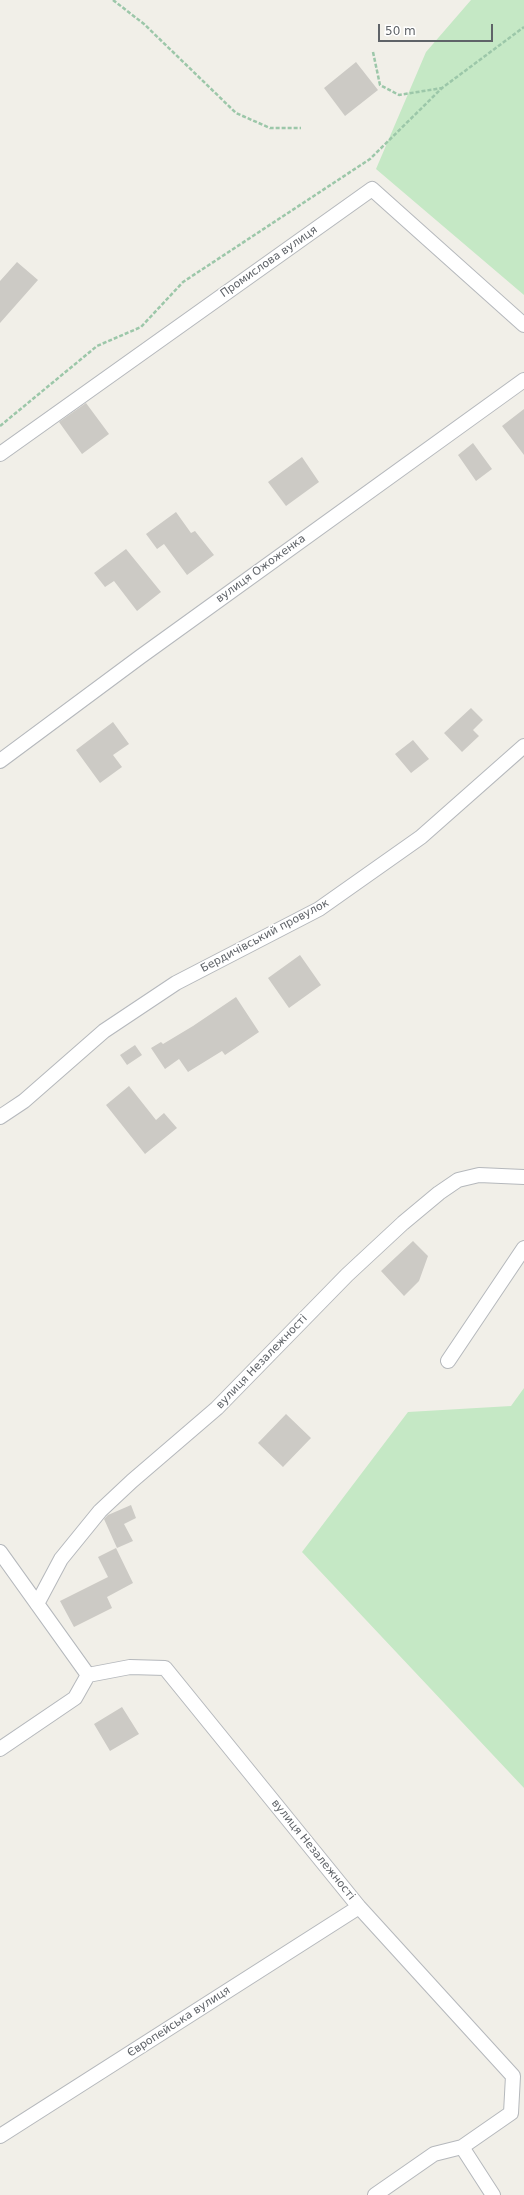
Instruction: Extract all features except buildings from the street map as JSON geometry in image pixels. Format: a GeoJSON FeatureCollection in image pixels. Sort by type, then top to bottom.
{"type":"FeatureCollection","features":[{"type":"Feature","properties":{"kind":"street","name":"Промислова вулиця"},"geometry":{"type":"LineString","coordinates":[[0,454],[372,189],[524,325]]}},
{"type":"Feature","properties":{"kind":"street","name":"вулиця Ожоженка"},"geometry":{"type":"LineString","coordinates":[[0,761],[146,652],[524,380]]}},
{"type":"Feature","properties":{"kind":"street","name":"Бердичівський провулок"},"geometry":{"type":"LineString","coordinates":[[0,1117],[24,1101],[104,1031],[176,983],[319,909],[421,837],[524,746]]}},
{"type":"Feature","properties":{"kind":"street","name":"вулиця Незалежності"},"geometry":{"type":"LineString","coordinates":[[37,1604],[61,1559],[100,1511],[132,1481],[218,1408],[347,1275],[403,1223],[438,1193],[458,1180],[479,1175],[524,1177]]}},
{"type":"Feature","properties":{"kind":"street"},"geometry":{"type":"LineString","coordinates":[[448,1361],[524,1248]]}},
{"type":"Feature","properties":{"kind":"street"},"geometry":{"type":"LineString","coordinates":[[0,1552],[88,1675],[74,1698],[0,1749]]}},
{"type":"Feature","properties":{"kind":"street","name":"вулиця Незалежності"},"geometry":{"type":"LineString","coordinates":[[88,1675],[130,1667],[165,1668],[359,1907],[513,2076],[511,2113],[462,2146]]}},
{"type":"Feature","properties":{"kind":"street","name":"Європейська вулиця"},"geometry":{"type":"LineString","coordinates":[[0,2136],[359,1907]]}},
{"type":"Feature","properties":{"kind":"street"},"geometry":{"type":"LineString","coordinates":[[375,2195],[434,2154],[462,2146],[493,2195]]}},
{"type":"Feature","properties":{"kind":"path"},"geometry":{"type":"LineString","coordinates":[[113,0],[144,24],[236,113],[270,128],[301,128]]}},
{"type":"Feature","properties":{"kind":"path"},"geometry":{"type":"LineString","coordinates":[[0,426],[97,346],[141,327],[183,282],[370,159],[442,88],[524,27]]}},
{"type":"Feature","properties":{"kind":"path"},"geometry":{"type":"LineString","coordinates":[[373,52],[380,85],[399,95],[442,88]]}},
{"type":"Feature","properties":{"kind":"green space"},"geometry":{"type":"Polygon","coordinates":[[[471,0],[524,0],[524,295],[376,169],[426,52],[471,0]]]}},
{"type":"Feature","properties":{"kind":"green space"},"geometry":{"type":"Polygon","coordinates":[[[524,1388],[524,1788],[302,1552],[408,1412],[511,1406],[524,1388]]]}}]}
